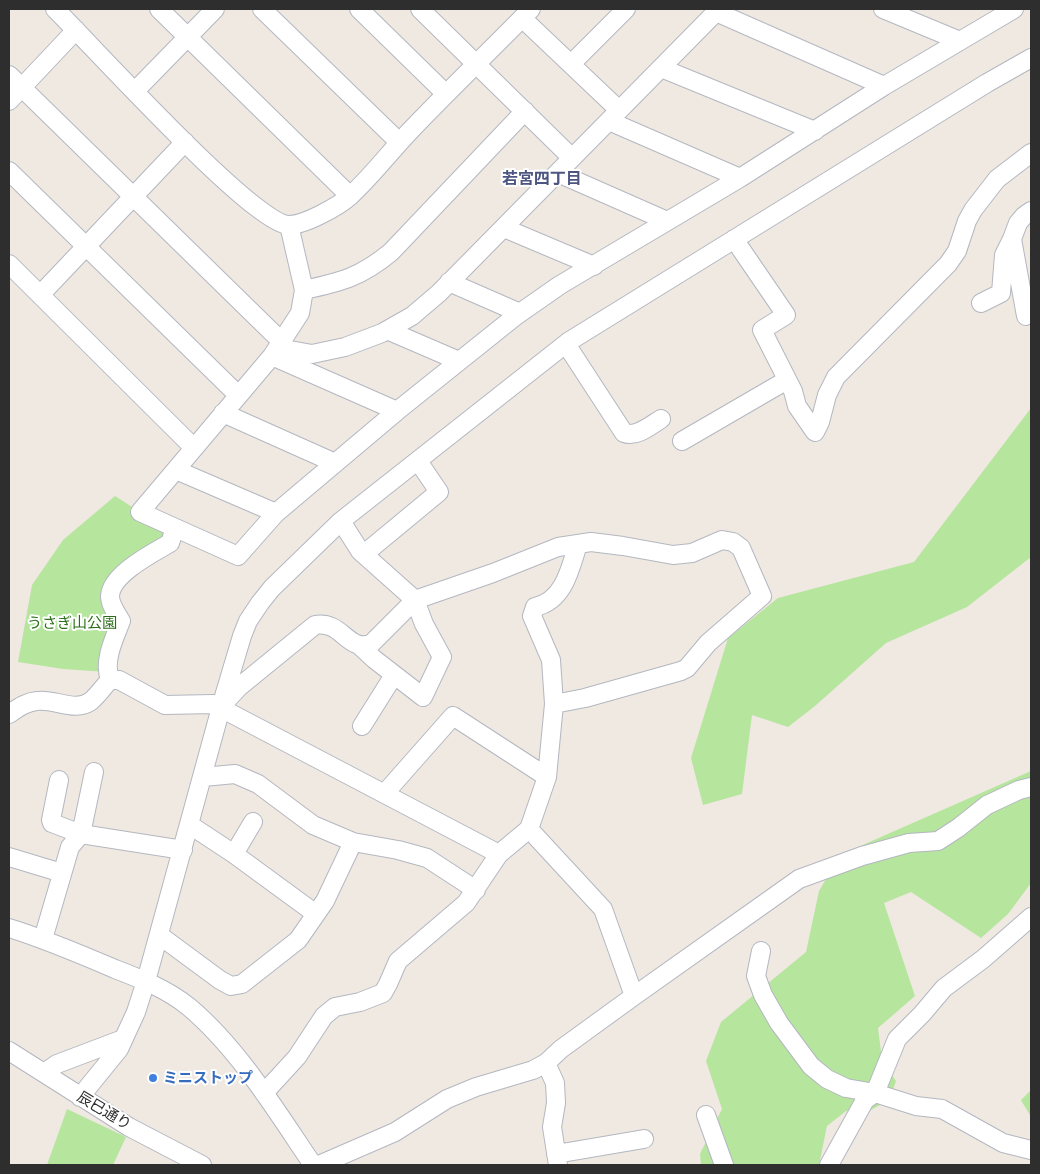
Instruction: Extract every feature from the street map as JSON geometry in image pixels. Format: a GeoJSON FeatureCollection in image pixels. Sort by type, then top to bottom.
{"type":"FeatureCollection","features":[{"type":"Feature","properties":{"kind":"street"},"geometry":{"type":"LineString","coordinates":[[55,9],[185,142],[240,195],[270,218],[289,225],[329,211],[350,196],[399,142],[527,14],[614,116],[740,178]]}},
{"type":"Feature","properties":{"kind":"street"},"geometry":{"type":"LineString","coordinates":[[159,9],[350,196]]}},
{"type":"Feature","properties":{"kind":"street"},"geometry":{"type":"LineString","coordinates":[[135,91],[215,9]]}},
{"type":"Feature","properties":{"kind":"street"},"geometry":{"type":"LineString","coordinates":[[262,9],[399,142]]}},
{"type":"Feature","properties":{"kind":"street"},"geometry":{"type":"LineString","coordinates":[[359,9],[446,94]]}},
{"type":"Feature","properties":{"kind":"street"},"geometry":{"type":"LineString","coordinates":[[571,64],[626,9]]}},
{"type":"Feature","properties":{"kind":"street"},"geometry":{"type":"LineString","coordinates":[[883,9],[960,41]]}},
{"type":"Feature","properties":{"kind":"street"},"geometry":{"type":"LineString","coordinates":[[289,225],[304,290],[300,313],[278,349],[140,512],[238,556],[276,513],[397,411],[459,361],[560,285],[740,178],[884,86],[1014,9]]}},
{"type":"Feature","properties":{"kind":"street"},"geometry":{"type":"LineString","coordinates":[[278,349],[312,354],[346,347],[387,330],[412,316],[439,293],[504,228],[717,10],[884,86]]}},
{"type":"Feature","properties":{"kind":"street"},"geometry":{"type":"LineString","coordinates":[[427,11],[476,63],[572,158]]}},
{"type":"Feature","properties":{"kind":"street"},"geometry":{"type":"LineString","coordinates":[[9,101],[76,30]]}},
{"type":"Feature","properties":{"kind":"street"},"geometry":{"type":"LineString","coordinates":[[80,1097],[119,1049],[136,1012],[242,636],[248,621],[260,603],[286,574],[341,521],[566,344],[987,83],[1031,58]]}},
{"type":"Feature","properties":{"kind":"street"},"geometry":{"type":"LineString","coordinates":[[661,68],[815,131]]}},
{"type":"Feature","properties":{"kind":"street"},"geometry":{"type":"LineString","coordinates":[[9,75],[134,196],[278,349],[397,411]]}},
{"type":"Feature","properties":{"kind":"street"},"geometry":{"type":"LineString","coordinates":[[304,290],[341,282],[374,267],[391,252],[525,111]]}},
{"type":"Feature","properties":{"kind":"street"},"geometry":{"type":"LineString","coordinates":[[40,295],[185,142]]}},
{"type":"Feature","properties":{"kind":"street"},"geometry":{"type":"LineString","coordinates":[[734,239],[786,315],[762,330],[793,391],[797,406],[815,432],[827,395],[836,377],[948,264],[957,251],[967,221],[973,210],[997,180],[1031,153]]}},
{"type":"Feature","properties":{"kind":"street"},"geometry":{"type":"LineString","coordinates":[[9,171],[238,396]]}},
{"type":"Feature","properties":{"kind":"street"},"geometry":{"type":"LineString","coordinates":[[558,173],[667,222]]}},
{"type":"Feature","properties":{"kind":"street"},"geometry":{"type":"LineString","coordinates":[[981,303],[1001,293],[1004,255],[1018,223],[1031,211]]}},
{"type":"Feature","properties":{"kind":"street"},"geometry":{"type":"LineString","coordinates":[[504,228],[594,266]]}},
{"type":"Feature","properties":{"kind":"street"},"geometry":{"type":"LineString","coordinates":[[1012,239],[1026,316]]}},
{"type":"Feature","properties":{"kind":"street"},"geometry":{"type":"LineString","coordinates":[[9,264],[194,448]]}},
{"type":"Feature","properties":{"kind":"street"},"geometry":{"type":"LineString","coordinates":[[449,282],[520,314]]}},
{"type":"Feature","properties":{"kind":"street"},"geometry":{"type":"LineString","coordinates":[[387,330],[459,361]]}},
{"type":"Feature","properties":{"kind":"street"},"geometry":{"type":"LineString","coordinates":[[566,344],[624,433],[629,435],[636,433],[661,419]]}},
{"type":"Feature","properties":{"kind":"street"},"geometry":{"type":"LineString","coordinates":[[682,442],[787,380]]}},
{"type":"Feature","properties":{"kind":"street"},"geometry":{"type":"LineString","coordinates":[[223,413],[336,463]]}},
{"type":"Feature","properties":{"kind":"street"},"geometry":{"type":"LineString","coordinates":[[364,554],[439,492],[418,461]]}},
{"type":"Feature","properties":{"kind":"street"},"geometry":{"type":"LineString","coordinates":[[176,470],[276,513]]}},
{"type":"Feature","properties":{"kind":"street"},"geometry":{"type":"LineString","coordinates":[[221,707],[240,686],[315,625],[324,624],[338,629],[424,697],[442,657],[424,624],[415,600],[364,554],[341,521]]}},
{"type":"Feature","properties":{"kind":"street"},"geometry":{"type":"LineString","coordinates":[[110,680],[107,672],[109,654],[121,621],[110,595],[116,581],[141,560],[170,543],[175,528]]}},
{"type":"Feature","properties":{"kind":"street"},"geometry":{"type":"LineString","coordinates":[[360,646],[371,644],[415,600],[558,547],[591,542],[673,555],[692,553],[722,540],[733,542],[741,548],[762,596],[708,643],[687,668],[584,698],[554,704]]}},
{"type":"Feature","properties":{"kind":"street"},"geometry":{"type":"LineString","coordinates":[[264,1093],[297,1057],[324,1016],[334,1007],[360,1002],[383,993],[398,961],[466,903],[499,854],[529,829],[547,777],[554,704],[551,660],[532,616],[535,607],[545,605],[561,591],[578,544]]}},
{"type":"Feature","properties":{"kind":"street"},"geometry":{"type":"LineString","coordinates":[[362,726],[394,675]]}},
{"type":"Feature","properties":{"kind":"street"},"geometry":{"type":"LineString","coordinates":[[9,714],[24,704],[39,700],[72,706],[85,704],[91,701],[110,680],[119,680],[164,705],[208,703],[221,707],[499,854]]}},
{"type":"Feature","properties":{"kind":"street"},"geometry":{"type":"LineString","coordinates":[[385,793],[453,716],[547,777]]}},
{"type":"Feature","properties":{"kind":"street"},"geometry":{"type":"LineString","coordinates":[[43,940],[70,847],[81,834],[94,772]]}},
{"type":"Feature","properties":{"kind":"street"},"geometry":{"type":"LineString","coordinates":[[203,777],[235,774],[258,784],[313,825],[353,842],[398,850],[427,858],[476,890]]}},
{"type":"Feature","properties":{"kind":"street"},"geometry":{"type":"LineString","coordinates":[[58,780],[51,820],[56,825],[81,834],[183,850]]}},
{"type":"Feature","properties":{"kind":"street"},"geometry":{"type":"LineString","coordinates":[[319,1165],[395,1132],[447,1099],[476,1087],[533,1070],[546,1063],[561,1049],[799,879],[862,856],[909,843],[938,841],[987,805],[1019,790],[1031,787]]}},
{"type":"Feature","properties":{"kind":"street"},"geometry":{"type":"LineString","coordinates":[[234,854],[253,822]]}},
{"type":"Feature","properties":{"kind":"street"},"geometry":{"type":"LineString","coordinates":[[190,825],[234,854],[316,914]]}},
{"type":"Feature","properties":{"kind":"street"},"geometry":{"type":"LineString","coordinates":[[529,829],[603,909],[634,996]]}},
{"type":"Feature","properties":{"kind":"street"},"geometry":{"type":"LineString","coordinates":[[159,935],[220,980],[231,986],[242,984],[298,940],[325,901],[353,842]]}},
{"type":"Feature","properties":{"kind":"street"},"geometry":{"type":"LineString","coordinates":[[9,857],[62,873]]}},
{"type":"Feature","properties":{"kind":"street"},"geometry":{"type":"LineString","coordinates":[[829,1165],[865,1100],[875,1093],[897,1039],[944,988],[983,959],[1031,917]]}},
{"type":"Feature","properties":{"kind":"street"},"geometry":{"type":"LineString","coordinates":[[9,928],[146,982],[169,993],[188,1007],[215,1031],[264,1093],[313,1165]]}},
{"type":"Feature","properties":{"kind":"street"},"geometry":{"type":"LineString","coordinates":[[761,951],[756,976],[763,995],[778,1023],[811,1066],[827,1079],[846,1088],[875,1093],[916,1106],[942,1109],[1003,1143],[1031,1150]]}},
{"type":"Feature","properties":{"kind":"street"},"geometry":{"type":"LineString","coordinates":[[44,1073],[57,1064],[123,1039]]}},
{"type":"Feature","properties":{"kind":"street","name":"辰巳通り"},"geometry":{"type":"LineString","coordinates":[[9,1051],[128,1127],[202,1165]]}},
{"type":"Feature","properties":{"kind":"street"},"geometry":{"type":"LineString","coordinates":[[546,1063],[555,1083],[556,1103],[552,1127],[557,1160],[644,1139]]}},
{"type":"Feature","properties":{"kind":"street"},"geometry":{"type":"LineString","coordinates":[[706,1115],[724,1165]]}},
{"type":"Feature","properties":{"kind":"green space"},"geometry":{"type":"Polygon","coordinates":[[[1031,408],[1031,557],[967,607],[886,643],[815,706],[788,727],[752,715],[742,794],[703,805],[691,758],[728,638],[778,598],[914,562],[1031,408]]]}},
{"type":"Feature","properties":{"kind":"green space","name":"うさぎ山公園"},"geometry":{"type":"Polygon","coordinates":[[[115,496],[140,512],[175,528],[116,581],[121,621],[107,672],[63,669],[18,662],[32,585],[63,540],[115,496]]]}},
{"type":"Feature","properties":{"kind":"green space"},"geometry":{"type":"Polygon","coordinates":[[[1031,771],[1031,883],[1008,914],[981,938],[911,892],[884,903],[915,996],[878,1028],[882,1060],[896,1081],[889,1100],[871,1110],[846,1111],[827,1126],[819,1165],[701,1165],[700,1154],[722,1109],[706,1061],[721,1022],[806,952],[819,891],[840,855],[1031,771]]]}},
{"type":"Feature","properties":{"kind":"green space"},"geometry":{"type":"Polygon","coordinates":[[[1031,1090],[1031,1117],[1021,1100],[1031,1090]]]}},
{"type":"Feature","properties":{"kind":"green space"},"geometry":{"type":"Polygon","coordinates":[[[67,1109],[126,1137],[113,1165],[47,1165],[67,1109]]]}},
{"type":"Feature","properties":{"kind":"place","name":"ミニストップ"},"geometry":{"type":"Point","coordinates":[153,1078]}},
{"type":"Feature","properties":{"kind":"district","name":"若宮四丁目"},"geometry":{"type":"Point","coordinates":[542,179]}}]}
